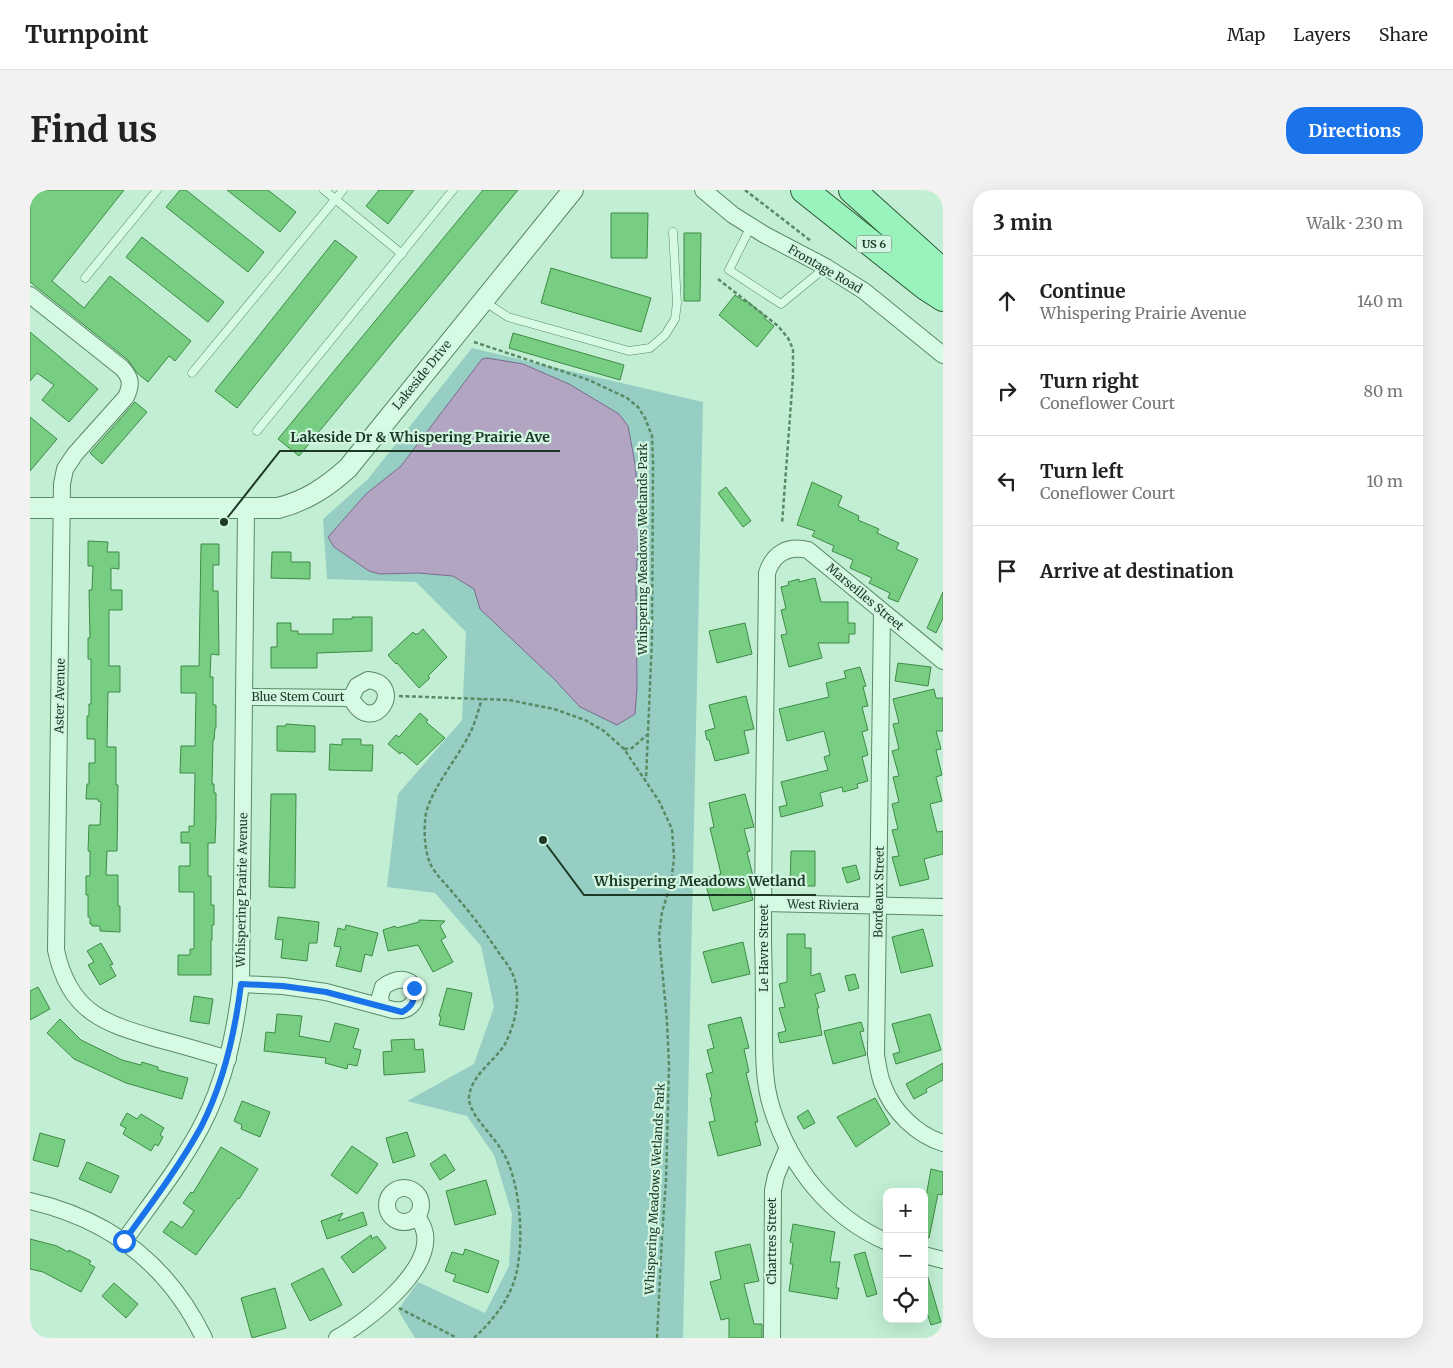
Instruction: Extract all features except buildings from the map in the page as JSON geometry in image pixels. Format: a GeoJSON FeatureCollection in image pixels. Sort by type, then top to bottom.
{"type":"FeatureCollection","features":[{"type":"Feature","properties":{"kind":"main road","name":"US 6"},"geometry":{"type":"LineString","coordinates":[[804,190],[943,298]]}},
{"type":"Feature","properties":{"kind":"main road","name":"US 6"},"geometry":{"type":"LineString","coordinates":[[852,190],[943,272]]}},
{"type":"Feature","properties":{"kind":"street","name":"Lakeside Drive"},"geometry":{"type":"LineString","coordinates":[[30,508],[246,510],[278,508],[294,504],[312,496],[348,468],[573,190]]}},
{"type":"Feature","properties":{"kind":"street","name":"Frontage Road"},"geometry":{"type":"LineString","coordinates":[[703,190],[733,215],[765,235],[826,267],[864,291],[943,355]]}},
{"type":"Feature","properties":{"kind":"street","name":"Aster Avenue"},"geometry":{"type":"LineString","coordinates":[[30,295],[122,368],[130,378],[130,388],[126,397],[75,454],[65,469],[62,484],[56,950],[59,966],[77,999],[88,1010],[104,1021],[121,1028],[228,1059]]}},
{"type":"Feature","properties":{"kind":"street","name":"Whispering Prairie Avenue"},"geometry":{"type":"LineString","coordinates":[[124,1241],[182,1159],[201,1126],[216,1093],[228,1059],[237,1017],[241,984],[246,510]]}},
{"type":"Feature","properties":{"kind":"street","name":"Marseilles Street"},"geometry":{"type":"LineString","coordinates":[[783,551],[789,548],[808,550],[943,661]]}},
{"type":"Feature","properties":{"kind":"street","name":"Le Havre Street"},"geometry":{"type":"LineString","coordinates":[[783,551],[775,557],[767,573],[764,1074],[772,1109],[798,1167],[826,1201],[855,1224],[883,1240]]}},
{"type":"Feature","properties":{"kind":"street","name":"Bordeaux Street"},"geometry":{"type":"LineString","coordinates":[[882,612],[876,1055],[883,1086],[893,1104],[905,1119],[927,1136],[943,1143]]}},
{"type":"Feature","properties":{"kind":"street","name":"Blue Stem Court"},"geometry":{"type":"LineString","coordinates":[[244,697],[351,698]]}},
{"type":"Feature","properties":{"kind":"street","name":"West Riviera"},"geometry":{"type":"LineString","coordinates":[[764,903],[943,907]]}},
{"type":"Feature","properties":{"kind":"street"},"geometry":{"type":"LineString","coordinates":[[241,984],[283,986],[326,992],[382,1007]]}},
{"type":"Feature","properties":{"kind":"street","name":"Chartres Street"},"geometry":{"type":"LineString","coordinates":[[772,1338],[773,1190],[776,1176],[788,1147]]}},
{"type":"Feature","properties":{"kind":"street"},"geometry":{"type":"LineString","coordinates":[[30,1201],[74,1214],[96,1224],[124,1241],[161,1273],[182,1298],[196,1320],[204,1338]]}},
{"type":"Feature","properties":{"kind":"street"},"geometry":{"type":"LineString","coordinates":[[337,1338],[361,1324],[387,1302],[399,1290],[423,1254],[426,1244],[425,1233],[417,1217]]}},
{"type":"Feature","properties":{"kind":"street"},"geometry":{"type":"LineString","coordinates":[[928,1256],[943,1260]]}},
{"type":"Feature","properties":{"kind":"lane"},"geometry":{"type":"LineString","coordinates":[[85,278],[156,190]]}},
{"type":"Feature","properties":{"kind":"lane"},"geometry":{"type":"LineString","coordinates":[[324,190],[402,254]]}},
{"type":"Feature","properties":{"kind":"lane"},"geometry":{"type":"LineString","coordinates":[[192,373],[342,190]]}},
{"type":"Feature","properties":{"kind":"lane"},"geometry":{"type":"LineString","coordinates":[[257,431],[453,190]]}},
{"type":"Feature","properties":{"kind":"lane"},"geometry":{"type":"LineString","coordinates":[[751,226],[729,270],[782,304],[826,267]]}},
{"type":"Feature","properties":{"kind":"lane"},"geometry":{"type":"LineString","coordinates":[[483,301],[508,317],[629,351],[650,348],[665,335],[675,319],[673,232]]}},
{"type":"Feature","properties":{"kind":"path"},"geometry":{"type":"LineString","coordinates":[[718,279],[778,326],[788,338],[793,349],[793,376],[782,524]]}},
{"type":"Feature","properties":{"kind":"path","name":"Whispering Meadows Wetlands Park"},"geometry":{"type":"LineString","coordinates":[[474,342],[589,380],[627,398],[638,407],[645,418],[652,436],[653,463],[652,639],[646,780]]}},
{"type":"Feature","properties":{"kind":"path","name":"Whispering Meadows Wetlands Park"},"geometry":{"type":"LineString","coordinates":[[399,696],[509,700],[554,710],[585,720],[604,730],[624,749],[659,801],[672,829],[674,858],[671,882],[662,912],[659,936],[667,1021],[669,1067],[666,1180],[657,1338]]}},
{"type":"Feature","properties":{"kind":"path"},"geometry":{"type":"LineString","coordinates":[[474,1338],[489,1324],[504,1304],[513,1285],[521,1229],[511,1171],[503,1152],[472,1108],[469,1097],[472,1084],[504,1044],[516,1011],[518,992],[513,974],[480,925],[430,864],[424,819],[433,795],[469,735],[482,699]]}},
{"type":"Feature","properties":{"kind":"path"},"geometry":{"type":"LineString","coordinates":[[624,749],[632,748],[647,735]]}},
{"type":"Feature","properties":{"kind":"path"},"geometry":{"type":"LineString","coordinates":[[387,1302],[458,1338]]}},
{"type":"Feature","properties":{"kind":"shaded area"},"geometry":{"type":"Polygon","coordinates":[[[472,348],[703,402],[683,1338],[415,1338],[398,1310],[418,1282],[485,1313],[509,1266],[512,1214],[494,1155],[467,1116],[407,1101],[474,1064],[494,1007],[481,946],[435,893],[387,887],[398,794],[462,720],[466,632],[416,582],[327,579],[323,519],[368,479],[472,348]]]}},
{"type":"Feature","properties":{"kind":"shaded area"},"geometry":{"type":"Polygon","coordinates":[[[487,358],[523,364],[569,384],[619,414],[628,426],[640,506],[636,579],[637,688],[635,714],[617,725],[580,707],[554,679],[480,609],[474,589],[453,576],[418,573],[380,574],[369,571],[334,547],[328,537],[366,494],[401,466],[482,359],[487,358]]]}},
{"type":"Feature","properties":{"kind":"place","name":"Lakeside Dr & Whispering Prairie Ave"},"geometry":{"type":"Point","coordinates":[224,522]}},
{"type":"Feature","properties":{"kind":"place","name":"Whispering Meadows Wetland"},"geometry":{"type":"Point","coordinates":[543,840]}},
{"type":"Feature","properties":{"kind":"route"},"geometry":{"type":"LineString","coordinates":[[124,1241],[182,1159],[201,1126],[216,1093],[228,1059],[237,1017],[241,984],[283,986],[326,992],[402,1012],[414,1002],[414,988]]}}]}
